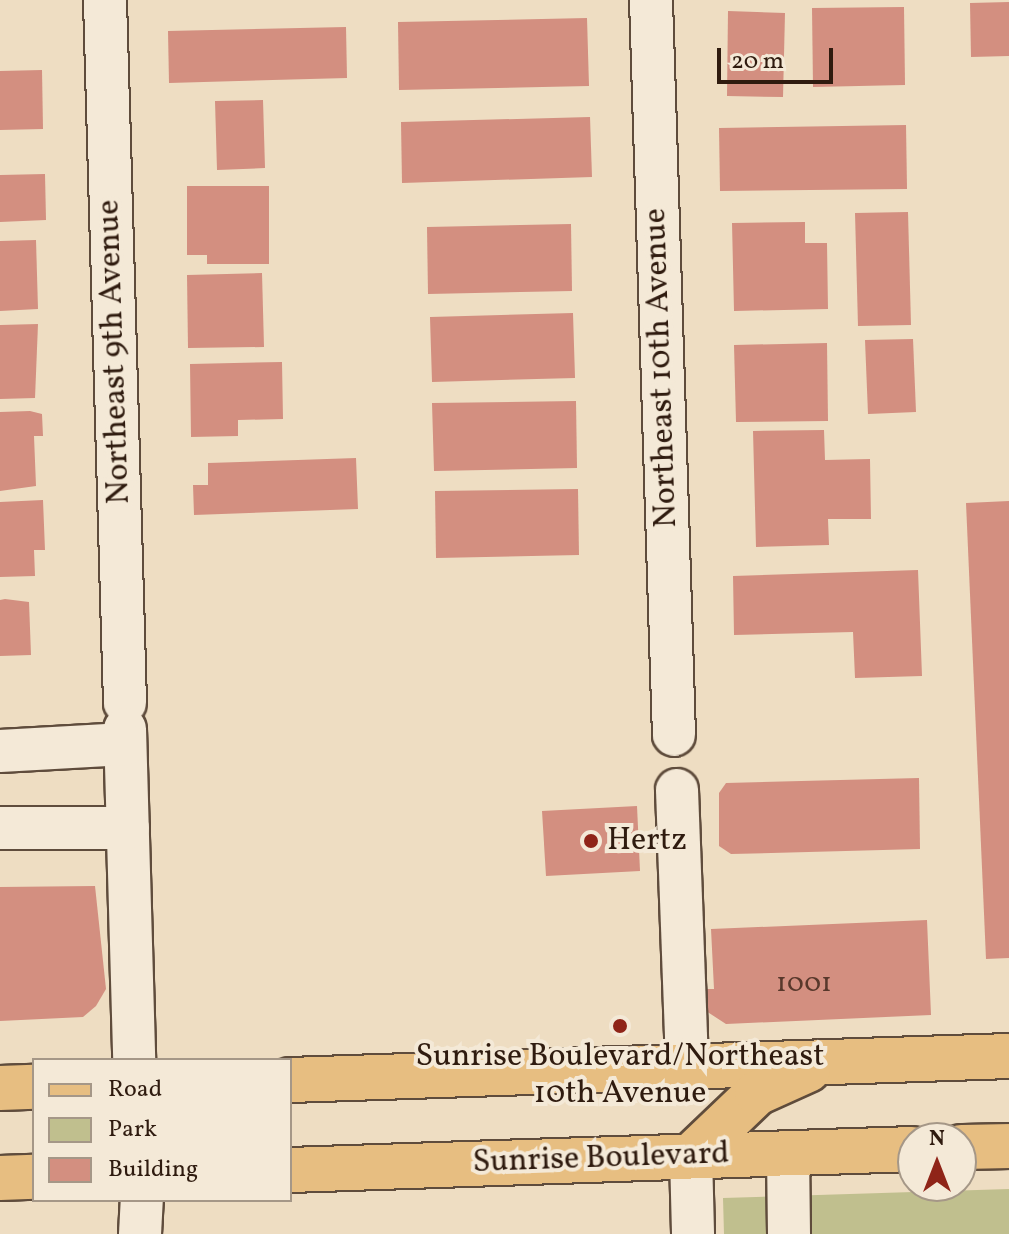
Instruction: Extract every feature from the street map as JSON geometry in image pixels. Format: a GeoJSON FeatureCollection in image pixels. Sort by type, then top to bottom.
{"type":"FeatureCollection","features":[{"type":"Feature","properties":{"kind":"main road"},"geometry":{"type":"LineString","coordinates":[[292,1080],[1009,1056]]}},
{"type":"Feature","properties":{"kind":"main road"},"geometry":{"type":"LineString","coordinates":[[691,1156],[757,1093],[824,1062]]}},
{"type":"Feature","properties":{"kind":"main road"},"geometry":{"type":"LineString","coordinates":[[0,1088],[32,1087]]}},
{"type":"Feature","properties":{"kind":"main road"},"geometry":{"type":"LineString","coordinates":[[977,1147],[1009,1146]]}},
{"type":"Feature","properties":{"kind":"main road","name":"Sunrise Boulevard"},"geometry":{"type":"LineString","coordinates":[[292,1170],[897,1149]]}},
{"type":"Feature","properties":{"kind":"main road"},"geometry":{"type":"LineString","coordinates":[[0,1178],[32,1177]]}},
{"type":"Feature","properties":{"kind":"street","name":"Northeast 9th Avenue"},"geometry":{"type":"LineString","coordinates":[[105,0],[134,1058]]}},
{"type":"Feature","properties":{"kind":"street","name":"Northeast 10th Avenue"},"geometry":{"type":"LineString","coordinates":[[651,0],[674,735]]}},
{"type":"Feature","properties":{"kind":"street"},"geometry":{"type":"LineString","coordinates":[[0,751],[125,725]]}},
{"type":"Feature","properties":{"kind":"street"},"geometry":{"type":"LineString","coordinates":[[677,790],[687,1066]]}},
{"type":"Feature","properties":{"kind":"street"},"geometry":{"type":"LineString","coordinates":[[0,828],[128,828]]}},
{"type":"Feature","properties":{"kind":"street"},"geometry":{"type":"LineString","coordinates":[[788,1152],[789,1234]]}},
{"type":"Feature","properties":{"kind":"street"},"geometry":{"type":"LineString","coordinates":[[691,1156],[693,1234]]}},
{"type":"Feature","properties":{"kind":"street"},"geometry":{"type":"LineString","coordinates":[[140,1234],[142,1202]]}},
{"type":"Feature","properties":{"kind":"green space"},"geometry":{"type":"Polygon","coordinates":[[[1009,1189],[1009,1234],[724,1234],[723,1198],[897,1193],[897,1202],[977,1202],[977,1190],[1009,1189]]]}},
{"type":"Feature","properties":{"kind":"building"},"geometry":{"type":"Polygon","coordinates":[[[1009,2],[1009,56],[971,57],[970,3],[1009,2]]]}},
{"type":"Feature","properties":{"kind":"building"},"geometry":{"type":"Polygon","coordinates":[[[904,7],[905,85],[813,87],[812,8],[904,7]]]}},
{"type":"Feature","properties":{"kind":"building"},"geometry":{"type":"Polygon","coordinates":[[[728,11],[785,13],[783,97],[727,96],[728,11]]]}},
{"type":"Feature","properties":{"kind":"building"},"geometry":{"type":"Polygon","coordinates":[[[587,18],[589,86],[399,90],[398,22],[587,18]]]}},
{"type":"Feature","properties":{"kind":"building"},"geometry":{"type":"Polygon","coordinates":[[[346,27],[347,78],[169,83],[168,31],[346,27]]]}},
{"type":"Feature","properties":{"kind":"building"},"geometry":{"type":"Polygon","coordinates":[[[42,70],[43,129],[0,130],[0,71],[42,70]]]}},
{"type":"Feature","properties":{"kind":"building"},"geometry":{"type":"Polygon","coordinates":[[[263,100],[265,168],[217,170],[215,101],[263,100]]]}},
{"type":"Feature","properties":{"kind":"building"},"geometry":{"type":"Polygon","coordinates":[[[590,117],[592,177],[402,183],[401,122],[590,117]]]}},
{"type":"Feature","properties":{"kind":"building"},"geometry":{"type":"Polygon","coordinates":[[[906,125],[907,189],[720,191],[719,128],[906,125]]]}},
{"type":"Feature","properties":{"kind":"building"},"geometry":{"type":"Polygon","coordinates":[[[45,174],[46,220],[0,222],[0,175],[45,174]]]}},
{"type":"Feature","properties":{"kind":"building"},"geometry":{"type":"Polygon","coordinates":[[[187,186],[269,186],[269,264],[207,264],[207,255],[187,255],[187,186]]]}},
{"type":"Feature","properties":{"kind":"building"},"geometry":{"type":"Polygon","coordinates":[[[908,212],[911,325],[858,326],[855,213],[908,212]]]}},
{"type":"Feature","properties":{"kind":"building"},"geometry":{"type":"Polygon","coordinates":[[[805,222],[805,243],[827,243],[828,309],[734,311],[732,223],[805,222]]]}},
{"type":"Feature","properties":{"kind":"building"},"geometry":{"type":"Polygon","coordinates":[[[571,224],[572,291],[428,294],[427,227],[571,224]]]}},
{"type":"Feature","properties":{"kind":"building"},"geometry":{"type":"Polygon","coordinates":[[[36,240],[38,309],[0,311],[0,241],[36,240]]]}},
{"type":"Feature","properties":{"kind":"building"},"geometry":{"type":"Polygon","coordinates":[[[262,273],[264,347],[188,348],[187,275],[262,273]]]}},
{"type":"Feature","properties":{"kind":"building"},"geometry":{"type":"Polygon","coordinates":[[[573,313],[575,378],[432,382],[430,317],[573,313]]]}},
{"type":"Feature","properties":{"kind":"building"},"geometry":{"type":"Polygon","coordinates":[[[38,324],[35,398],[0,399],[0,325],[38,324]]]}},
{"type":"Feature","properties":{"kind":"building"},"geometry":{"type":"Polygon","coordinates":[[[913,339],[916,412],[868,414],[865,340],[913,339]]]}},
{"type":"Feature","properties":{"kind":"building"},"geometry":{"type":"Polygon","coordinates":[[[827,343],[828,421],[736,422],[734,345],[827,343]]]}},
{"type":"Feature","properties":{"kind":"building"},"geometry":{"type":"Polygon","coordinates":[[[282,362],[283,419],[238,420],[238,436],[191,437],[190,364],[282,362]]]}},
{"type":"Feature","properties":{"kind":"building"},"geometry":{"type":"Polygon","coordinates":[[[576,401],[577,468],[434,471],[432,403],[576,401]]]}},
{"type":"Feature","properties":{"kind":"building"},"geometry":{"type":"Polygon","coordinates":[[[30,411],[42,414],[43,436],[34,436],[36,486],[0,491],[0,412],[30,411]]]}},
{"type":"Feature","properties":{"kind":"building"},"geometry":{"type":"Polygon","coordinates":[[[824,430],[825,460],[870,459],[871,519],[828,519],[829,545],[756,547],[753,431],[824,430]]]}},
{"type":"Feature","properties":{"kind":"building"},"geometry":{"type":"Polygon","coordinates":[[[356,458],[358,509],[194,515],[193,485],[208,485],[208,463],[356,458]]]}},
{"type":"Feature","properties":{"kind":"building"},"geometry":{"type":"Polygon","coordinates":[[[578,489],[579,555],[436,558],[435,491],[578,489]]]}},
{"type":"Feature","properties":{"kind":"building"},"geometry":{"type":"Polygon","coordinates":[[[43,500],[45,550],[34,550],[35,576],[0,577],[0,502],[43,500]]]}},
{"type":"Feature","properties":{"kind":"building"},"geometry":{"type":"Polygon","coordinates":[[[1009,501],[1009,958],[986,959],[966,503],[1009,501]]]}},
{"type":"Feature","properties":{"kind":"building"},"geometry":{"type":"Polygon","coordinates":[[[918,570],[922,676],[855,678],[853,632],[734,635],[733,576],[918,570]]]}},
{"type":"Feature","properties":{"kind":"building"},"geometry":{"type":"Polygon","coordinates":[[[0,600],[29,602],[31,655],[0,656],[0,600]]]}},
{"type":"Feature","properties":{"kind":"building"},"geometry":{"type":"Polygon","coordinates":[[[919,778],[920,849],[731,854],[719,846],[719,793],[726,783],[919,778]]]}},
{"type":"Feature","properties":{"kind":"building","name":"Hertz"},"geometry":{"type":"Polygon","coordinates":[[[637,806],[640,871],[546,876],[542,811],[637,806]]]}},
{"type":"Feature","properties":{"kind":"building"},"geometry":{"type":"Polygon","coordinates":[[[95,886],[106,989],[96,1006],[83,1017],[0,1021],[0,887],[95,886]]]}},
{"type":"Feature","properties":{"kind":"building"},"geometry":{"type":"Polygon","coordinates":[[[927,920],[931,1015],[726,1024],[706,1011],[705,989],[714,989],[711,929],[927,920]]]}},
{"type":"Feature","properties":{"kind":"place","name":"Hertz"},"geometry":{"type":"Point","coordinates":[591,841]}},
{"type":"Feature","properties":{"kind":"place","name":"Sunrise Boulevard/Northeast 10th Avenue"},"geometry":{"type":"Point","coordinates":[620,1026]}}]}
